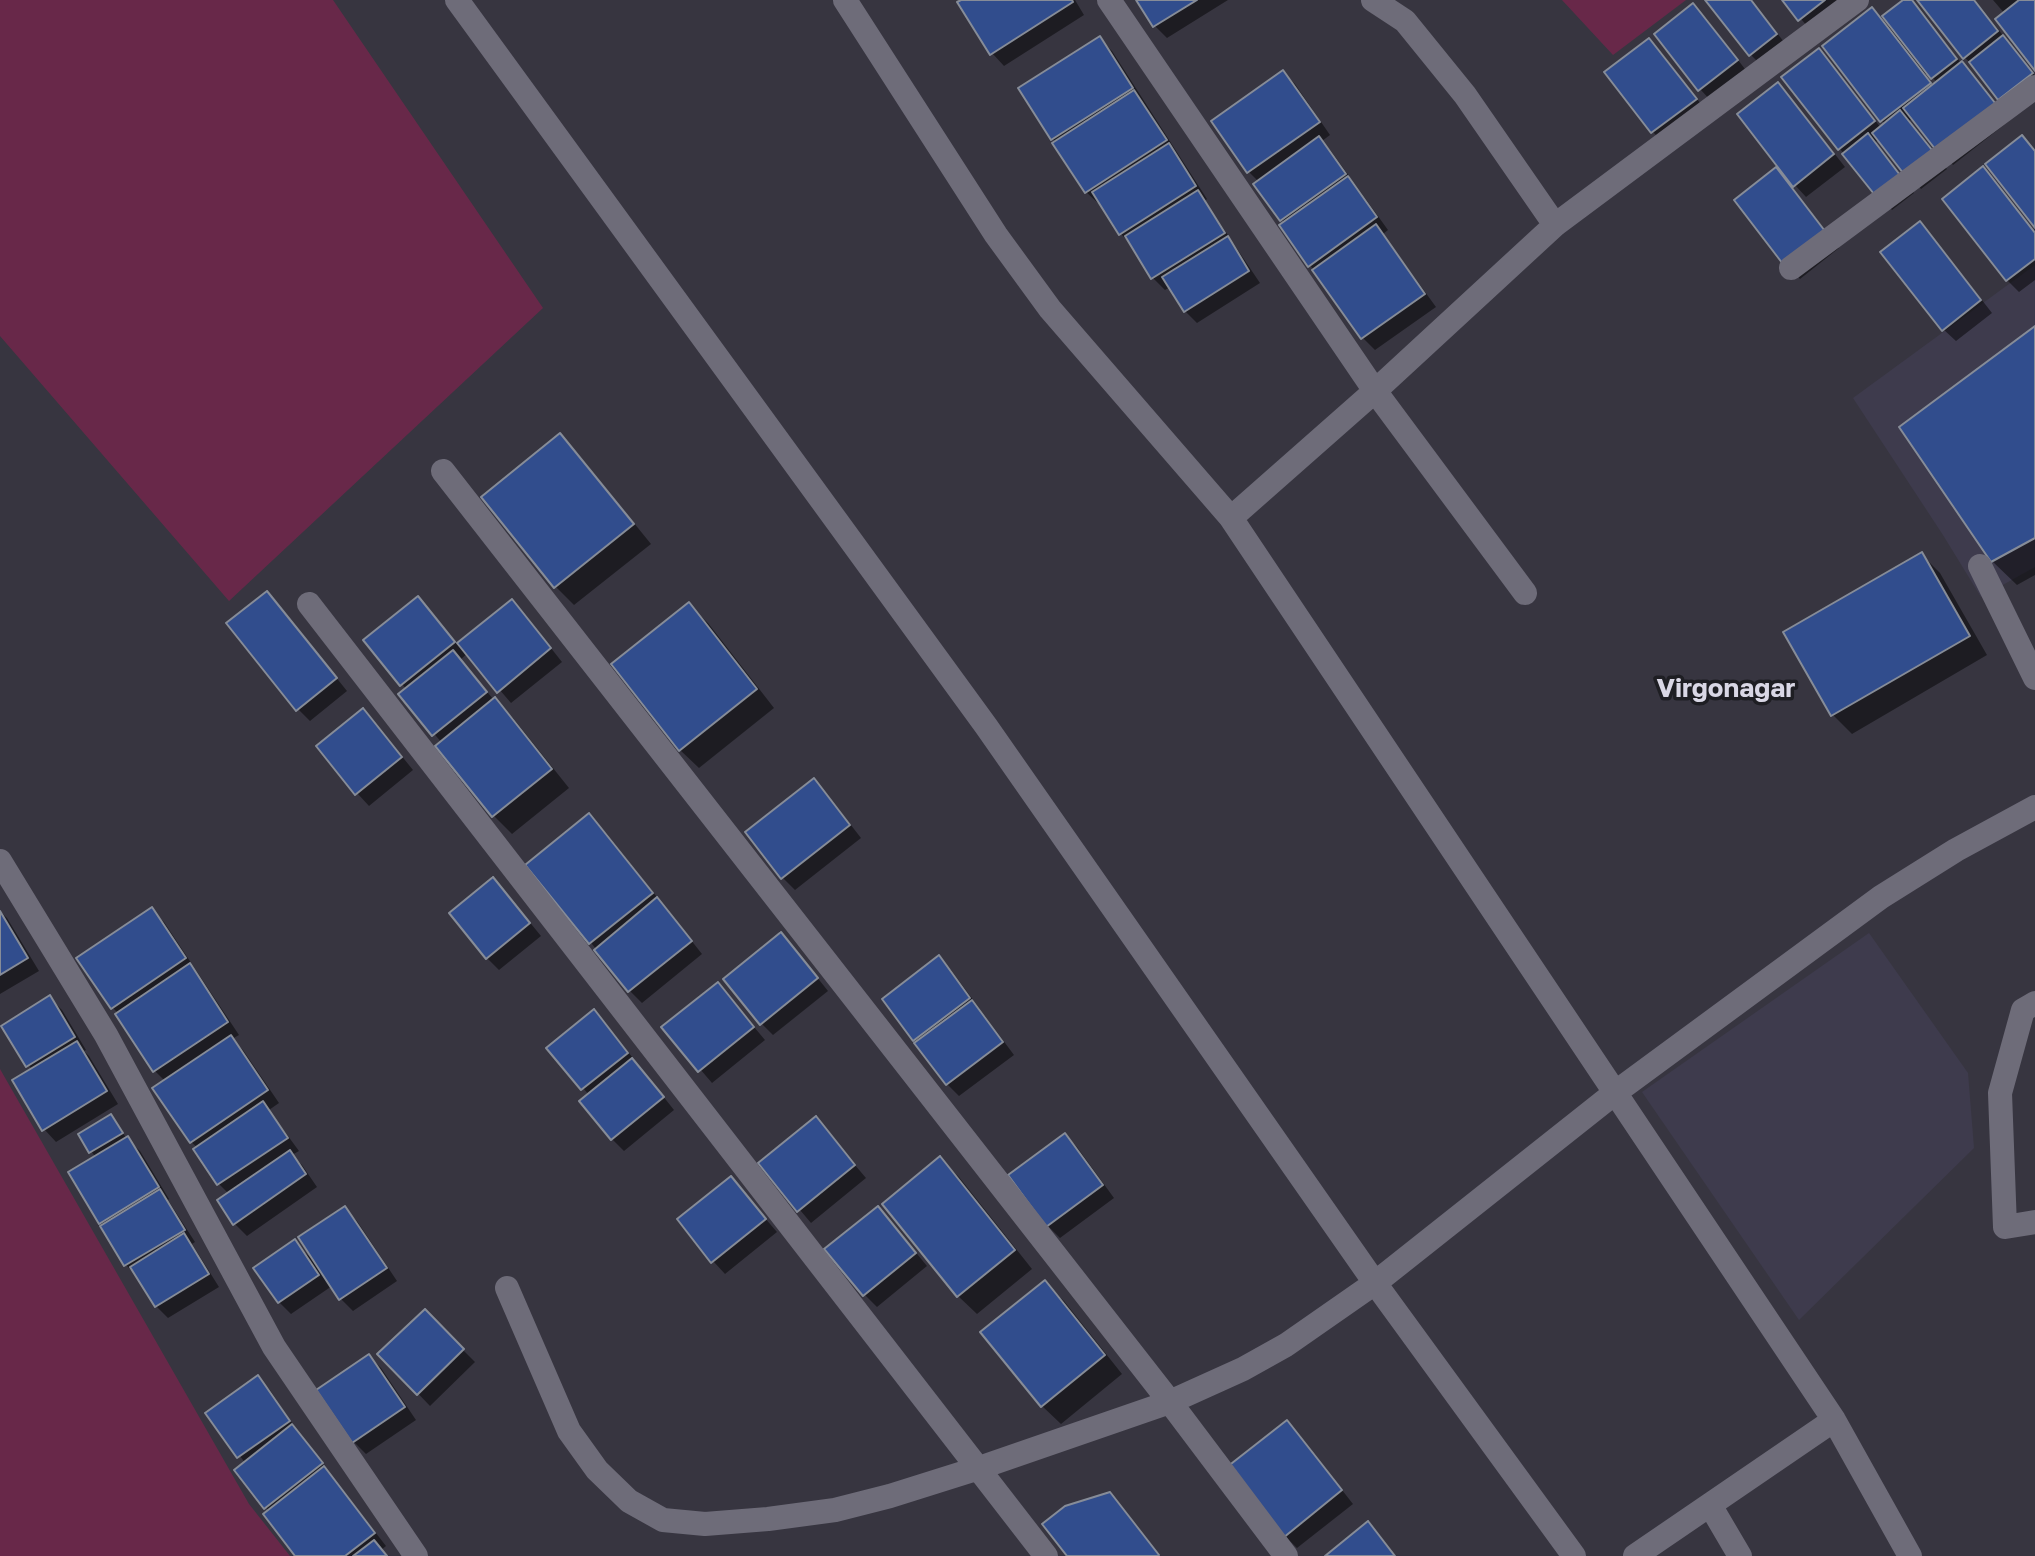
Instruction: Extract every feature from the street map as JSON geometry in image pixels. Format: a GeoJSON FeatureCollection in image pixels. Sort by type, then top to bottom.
{"type":"FeatureCollection","features":[{"type":"Feature","properties":{"kind":"street"},"geometry":{"type":"LineString","coordinates":[[457,0],[986,726],[1375,1283],[1574,1556]]}},
{"type":"Feature","properties":{"kind":"street"},"geometry":{"type":"LineString","coordinates":[[845,0],[996,235],[1050,309],[1231,518],[1834,1420],[1910,1556]]}},
{"type":"Feature","properties":{"kind":"street"},"geometry":{"type":"LineString","coordinates":[[1109,0],[1375,391],[1525,593]]}},
{"type":"Feature","properties":{"kind":"street"},"geometry":{"type":"LineString","coordinates":[[1373,0],[1405,21],[1455,83],[1555,225]]}},
{"type":"Feature","properties":{"kind":"street"},"geometry":{"type":"LineString","coordinates":[[1231,518],[1555,225],[1857,0]]}},
{"type":"Feature","properties":{"kind":"street"},"geometry":{"type":"LineString","coordinates":[[1791,268],[2035,87]]}},
{"type":"Feature","properties":{"kind":"street"},"geometry":{"type":"LineString","coordinates":[[443,471],[1170,1402],[1286,1556]]}},
{"type":"Feature","properties":{"kind":"street"},"geometry":{"type":"LineString","coordinates":[[1980,566],[2035,678]]}},
{"type":"Feature","properties":{"kind":"street"},"geometry":{"type":"LineString","coordinates":[[309,604],[1046,1556]]}},
{"type":"Feature","properties":{"kind":"street"},"geometry":{"type":"LineString","coordinates":[[507,1288],[569,1431],[597,1470],[629,1501],[663,1520],[705,1524],[835,1510],[979,1468],[1170,1402],[1243,1369],[1286,1345],[1375,1283],[1616,1092],[1881,897],[1956,850],[2035,807]]}},
{"type":"Feature","properties":{"kind":"street"},"geometry":{"type":"LineString","coordinates":[[0,861],[106,1035],[274,1347],[416,1556]]}},
{"type":"Feature","properties":{"kind":"street"},"geometry":{"type":"LineString","coordinates":[[2035,1003],[2023,1010],[2000,1093],[2005,1227],[2035,1222]]}},
{"type":"Feature","properties":{"kind":"street"},"geometry":{"type":"LineString","coordinates":[[1635,1556],[1834,1420]]}},
{"type":"Feature","properties":{"kind":"street"},"geometry":{"type":"LineString","coordinates":[[1710,1505],[1740,1556]]}},
{"type":"Feature","properties":{"kind":"shaded area"},"geometry":{"type":"Polygon","coordinates":[[[0,0],[333,0],[543,308],[229,601],[0,336],[0,0]]]}},
{"type":"Feature","properties":{"kind":"shaded area"},"geometry":{"type":"Polygon","coordinates":[[[1562,0],[1686,0],[1613,55],[1562,0]]]}},
{"type":"Feature","properties":{"kind":"shaded area"},"geometry":{"type":"Polygon","coordinates":[[[2035,265],[2035,567],[1981,597],[1853,398],[2035,265]]]}},
{"type":"Feature","properties":{"kind":"shaded area"},"geometry":{"type":"Polygon","coordinates":[[[1869,933],[1968,1073],[1974,1148],[1799,1320],[1642,1092],[1869,933]]]}},
{"type":"Feature","properties":{"kind":"shaded area"},"geometry":{"type":"Polygon","coordinates":[[[0,1069],[249,1504],[290,1556],[0,1556],[0,1069]]]}},
{"type":"Feature","properties":{"kind":"building"},"geometry":{"type":"Polygon","coordinates":[[[1136,0],[1197,0],[1153,27],[1136,0]]]}},
{"type":"Feature","properties":{"kind":"building"},"geometry":{"type":"Polygon","coordinates":[[[1705,0],[1751,0],[1777,34],[1749,56],[1705,0]]]}},
{"type":"Feature","properties":{"kind":"building"},"geometry":{"type":"Polygon","coordinates":[[[1782,0],[1825,0],[1798,21],[1782,0]]]}},
{"type":"Feature","properties":{"kind":"building"},"geometry":{"type":"Polygon","coordinates":[[[1903,0],[1912,0],[1957,59],[1931,79],[1882,16],[1903,0]]]}},
{"type":"Feature","properties":{"kind":"building"},"geometry":{"type":"Polygon","coordinates":[[[1917,0],[1974,0],[1998,31],[1963,59],[1917,0]]]}},
{"type":"Feature","properties":{"kind":"building"},"geometry":{"type":"Polygon","coordinates":[[[2019,0],[2035,0],[2035,71],[1995,19],[2019,0]]]}},
{"type":"Feature","properties":{"kind":"building"},"geometry":{"type":"Polygon","coordinates":[[[957,2],[1073,2],[990,55],[957,2]]]}},
{"type":"Feature","properties":{"kind":"building"},"geometry":{"type":"Polygon","coordinates":[[[1693,3],[1738,60],[1698,91],[1654,34],[1693,3]]]}},
{"type":"Feature","properties":{"kind":"building"},"geometry":{"type":"Polygon","coordinates":[[[1872,7],[1931,83],[1880,122],[1822,46],[1872,7]]]}},
{"type":"Feature","properties":{"kind":"building"},"geometry":{"type":"Polygon","coordinates":[[[2003,35],[2033,73],[1998,100],[1969,62],[2003,35]]]}},
{"type":"Feature","properties":{"kind":"building"},"geometry":{"type":"Polygon","coordinates":[[[1100,36],[1133,88],[1051,140],[1018,88],[1100,36]]]}},
{"type":"Feature","properties":{"kind":"building"},"geometry":{"type":"Polygon","coordinates":[[[1649,38],[1697,99],[1651,133],[1604,72],[1649,38]]]}},
{"type":"Feature","properties":{"kind":"building"},"geometry":{"type":"Polygon","coordinates":[[[1819,48],[1875,121],[1838,150],[1781,77],[1819,48]]]}},
{"type":"Feature","properties":{"kind":"building"},"geometry":{"type":"Polygon","coordinates":[[[1962,61],[1999,108],[1939,154],[1903,108],[1962,61]]]}},
{"type":"Feature","properties":{"kind":"building"},"geometry":{"type":"Polygon","coordinates":[[[1283,70],[1320,122],[1247,173],[1211,121],[1283,70]]]}},
{"type":"Feature","properties":{"kind":"building"},"geometry":{"type":"Polygon","coordinates":[[[1778,82],[1834,154],[1793,187],[1737,114],[1778,82]]]}},
{"type":"Feature","properties":{"kind":"building"},"geometry":{"type":"Polygon","coordinates":[[[1134,90],[1167,140],[1085,193],[1052,143],[1134,90]]]}},
{"type":"Feature","properties":{"kind":"building"},"geometry":{"type":"Polygon","coordinates":[[[1900,110],[1936,155],[1907,178],[1872,133],[1900,110]]]}},
{"type":"Feature","properties":{"kind":"building"},"geometry":{"type":"Polygon","coordinates":[[[1868,133],[1903,179],[1878,199],[1842,154],[1868,133]]]}},
{"type":"Feature","properties":{"kind":"building"},"geometry":{"type":"Polygon","coordinates":[[[2022,135],[2035,151],[2035,228],[1985,164],[2022,135]]]}},
{"type":"Feature","properties":{"kind":"building"},"geometry":{"type":"Polygon","coordinates":[[[1319,136],[1346,174],[1280,221],[1253,184],[1319,136]]]}},
{"type":"Feature","properties":{"kind":"building"},"geometry":{"type":"Polygon","coordinates":[[[1169,143],[1196,186],[1119,235],[1092,192],[1169,143]]]}},
{"type":"Feature","properties":{"kind":"building"},"geometry":{"type":"Polygon","coordinates":[[[1983,166],[2035,233],[2035,259],[2006,281],[1942,199],[1983,166]]]}},
{"type":"Feature","properties":{"kind":"building"},"geometry":{"type":"Polygon","coordinates":[[[1776,167],[1828,235],[1786,268],[1734,200],[1776,167]]]}},
{"type":"Feature","properties":{"kind":"building"},"geometry":{"type":"Polygon","coordinates":[[[1348,176],[1377,217],[1308,267],[1279,225],[1348,176]]]}},
{"type":"Feature","properties":{"kind":"building"},"geometry":{"type":"Polygon","coordinates":[[[1198,190],[1225,233],[1151,279],[1125,236],[1198,190]]]}},
{"type":"Feature","properties":{"kind":"building"},"geometry":{"type":"Polygon","coordinates":[[[1920,221],[1981,300],[1942,331],[1880,252],[1920,221]]]}},
{"type":"Feature","properties":{"kind":"building"},"geometry":{"type":"Polygon","coordinates":[[[1376,224],[1425,294],[1361,339],[1312,270],[1376,224]]]}},
{"type":"Feature","properties":{"kind":"building"},"geometry":{"type":"Polygon","coordinates":[[[1228,236],[1249,271],[1184,312],[1162,277],[1228,236]]]}},
{"type":"Feature","properties":{"kind":"building"},"geometry":{"type":"Polygon","coordinates":[[[2035,326],[2035,538],[1991,562],[1899,427],[2035,326]]]}},
{"type":"Feature","properties":{"kind":"building"},"geometry":{"type":"Polygon","coordinates":[[[560,433],[634,524],[554,588],[481,497],[560,433]]]}},
{"type":"Feature","properties":{"kind":"building"},"geometry":{"type":"Polygon","coordinates":[[[1922,552],[1970,636],[1831,716],[1783,632],[1922,552]]]}},
{"type":"Feature","properties":{"kind":"building"},"geometry":{"type":"Polygon","coordinates":[[[267,591],[337,678],[296,711],[226,623],[267,591]]]}},
{"type":"Feature","properties":{"kind":"building"},"geometry":{"type":"Polygon","coordinates":[[[418,596],[455,642],[400,686],[363,640],[418,596]]]}},
{"type":"Feature","properties":{"kind":"building"},"geometry":{"type":"Polygon","coordinates":[[[512,599],[551,648],[497,693],[457,643],[512,599]]]}},
{"type":"Feature","properties":{"kind":"building"},"geometry":{"type":"Polygon","coordinates":[[[689,602],[757,689],[679,751],[611,664],[689,602]]]}},
{"type":"Feature","properties":{"kind":"building"},"geometry":{"type":"Polygon","coordinates":[[[453,650],[487,692],[432,736],[398,694],[453,650]]]}},
{"type":"Feature","properties":{"kind":"building"},"geometry":{"type":"Polygon","coordinates":[[[495,697],[552,769],[492,817],[435,746],[495,697]]]}},
{"type":"Feature","properties":{"kind":"building"},"geometry":{"type":"Polygon","coordinates":[[[363,708],[402,757],[355,795],[316,746],[363,708]]]}},
{"type":"Feature","properties":{"kind":"building"},"geometry":{"type":"Polygon","coordinates":[[[814,778],[850,825],[781,879],[745,832],[814,778]]]}},
{"type":"Feature","properties":{"kind":"building"},"geometry":{"type":"Polygon","coordinates":[[[589,813],[653,893],[589,944],[525,865],[589,813]]]}},
{"type":"Feature","properties":{"kind":"building"},"geometry":{"type":"Polygon","coordinates":[[[493,877],[530,923],[486,959],[449,913],[493,877]]]}},
{"type":"Feature","properties":{"kind":"building"},"geometry":{"type":"Polygon","coordinates":[[[657,897],[692,941],[628,992],[594,950],[657,897]]]}},
{"type":"Feature","properties":{"kind":"building"},"geometry":{"type":"Polygon","coordinates":[[[152,907],[186,958],[111,1009],[76,958],[152,907]]]}},
{"type":"Feature","properties":{"kind":"building"},"geometry":{"type":"Polygon","coordinates":[[[0,911],[28,958],[0,975],[0,911]]]}},
{"type":"Feature","properties":{"kind":"building"},"geometry":{"type":"Polygon","coordinates":[[[781,932],[818,978],[760,1025],[723,979],[781,932]]]}},
{"type":"Feature","properties":{"kind":"building"},"geometry":{"type":"Polygon","coordinates":[[[939,955],[970,998],[913,1041],[882,999],[939,955]]]}},
{"type":"Feature","properties":{"kind":"building"},"geometry":{"type":"Polygon","coordinates":[[[190,963],[228,1022],[153,1072],[115,1014],[190,963]]]}},
{"type":"Feature","properties":{"kind":"building"},"geometry":{"type":"Polygon","coordinates":[[[718,982],[754,1027],[698,1072],[661,1027],[718,982]]]}},
{"type":"Feature","properties":{"kind":"building"},"geometry":{"type":"Polygon","coordinates":[[[50,995],[75,1037],[26,1067],[1,1026],[50,995]]]}},
{"type":"Feature","properties":{"kind":"building"},"geometry":{"type":"Polygon","coordinates":[[[972,1000],[1003,1042],[946,1085],[914,1043],[972,1000]]]}},
{"type":"Feature","properties":{"kind":"building"},"geometry":{"type":"Polygon","coordinates":[[[594,1009],[628,1053],[581,1090],[546,1048],[594,1009]]]}},
{"type":"Feature","properties":{"kind":"building"},"geometry":{"type":"Polygon","coordinates":[[[231,1035],[268,1090],[190,1143],[152,1088],[231,1035]]]}},
{"type":"Feature","properties":{"kind":"building"},"geometry":{"type":"Polygon","coordinates":[[[77,1041],[107,1091],[42,1131],[12,1080],[77,1041]]]}},
{"type":"Feature","properties":{"kind":"building"},"geometry":{"type":"Polygon","coordinates":[[[632,1058],[664,1097],[611,1140],[579,1101],[632,1058]]]}},
{"type":"Feature","properties":{"kind":"building"},"geometry":{"type":"Polygon","coordinates":[[[263,1101],[288,1138],[217,1185],[193,1149],[263,1101]]]}},
{"type":"Feature","properties":{"kind":"building"},"geometry":{"type":"Polygon","coordinates":[[[111,1114],[123,1133],[89,1153],[78,1134],[111,1114]]]}},
{"type":"Feature","properties":{"kind":"building"},"geometry":{"type":"Polygon","coordinates":[[[816,1116],[855,1165],[797,1212],[758,1163],[816,1116]]]}},
{"type":"Feature","properties":{"kind":"building"},"geometry":{"type":"Polygon","coordinates":[[[1065,1133],[1103,1185],[1046,1227],[1008,1175],[1065,1133]]]}},
{"type":"Feature","properties":{"kind":"building"},"geometry":{"type":"Polygon","coordinates":[[[128,1136],[159,1187],[99,1224],[68,1172],[128,1136]]]}},
{"type":"Feature","properties":{"kind":"building"},"geometry":{"type":"Polygon","coordinates":[[[290,1150],[306,1174],[233,1225],[217,1200],[290,1150]]]}},
{"type":"Feature","properties":{"kind":"building"},"geometry":{"type":"Polygon","coordinates":[[[940,1156],[1015,1250],[957,1297],[882,1204],[940,1156]]]}},
{"type":"Feature","properties":{"kind":"building"},"geometry":{"type":"Polygon","coordinates":[[[731,1176],[766,1219],[711,1263],[677,1219],[731,1176]]]}},
{"type":"Feature","properties":{"kind":"building"},"geometry":{"type":"Polygon","coordinates":[[[160,1189],[185,1230],[124,1266],[100,1226],[160,1189]]]}},
{"type":"Feature","properties":{"kind":"building"},"geometry":{"type":"Polygon","coordinates":[[[345,1206],[387,1268],[339,1300],[298,1237],[345,1206]]]}},
{"type":"Feature","properties":{"kind":"building"},"geometry":{"type":"Polygon","coordinates":[[[878,1206],[916,1253],[863,1296],[824,1249],[878,1206]]]}},
{"type":"Feature","properties":{"kind":"building"},"geometry":{"type":"Polygon","coordinates":[[[184,1233],[209,1274],[155,1307],[130,1267],[184,1233]]]}},
{"type":"Feature","properties":{"kind":"building"},"geometry":{"type":"Polygon","coordinates":[[[295,1239],[319,1275],[278,1303],[253,1268],[295,1239]]]}},
{"type":"Feature","properties":{"kind":"building"},"geometry":{"type":"Polygon","coordinates":[[[1045,1280],[1105,1355],[1041,1407],[980,1332],[1045,1280]]]}},
{"type":"Feature","properties":{"kind":"building"},"geometry":{"type":"Polygon","coordinates":[[[425,1309],[464,1349],[417,1395],[377,1354],[425,1309]]]}},
{"type":"Feature","properties":{"kind":"building"},"geometry":{"type":"Polygon","coordinates":[[[369,1354],[405,1407],[352,1443],[316,1390],[369,1354]]]}},
{"type":"Feature","properties":{"kind":"building"},"geometry":{"type":"Polygon","coordinates":[[[258,1375],[290,1421],[237,1458],[205,1413],[258,1375]]]}},
{"type":"Feature","properties":{"kind":"building"},"geometry":{"type":"Polygon","coordinates":[[[1287,1420],[1342,1490],[1283,1538],[1227,1467],[1287,1420]]]}},
{"type":"Feature","properties":{"kind":"building"},"geometry":{"type":"Polygon","coordinates":[[[292,1424],[323,1463],[264,1509],[234,1470],[292,1424]]]}},
{"type":"Feature","properties":{"kind":"building"},"geometry":{"type":"Polygon","coordinates":[[[324,1466],[375,1533],[345,1556],[295,1556],[263,1514],[324,1466]]]}},
{"type":"Feature","properties":{"kind":"building"},"geometry":{"type":"Polygon","coordinates":[[[1110,1492],[1158,1556],[1067,1556],[1042,1524],[1065,1506],[1110,1492]]]}},
{"type":"Feature","properties":{"kind":"building"},"geometry":{"type":"Polygon","coordinates":[[[1368,1521],[1395,1556],[1325,1556],[1368,1521]]]}},
{"type":"Feature","properties":{"kind":"building"},"geometry":{"type":"Polygon","coordinates":[[[374,1540],[387,1556],[353,1556],[374,1540]]]}},
{"type":"Feature","properties":{"kind":"district","name":"Virgonagar"},"geometry":{"type":"Point","coordinates":[1726,689]}}]}
